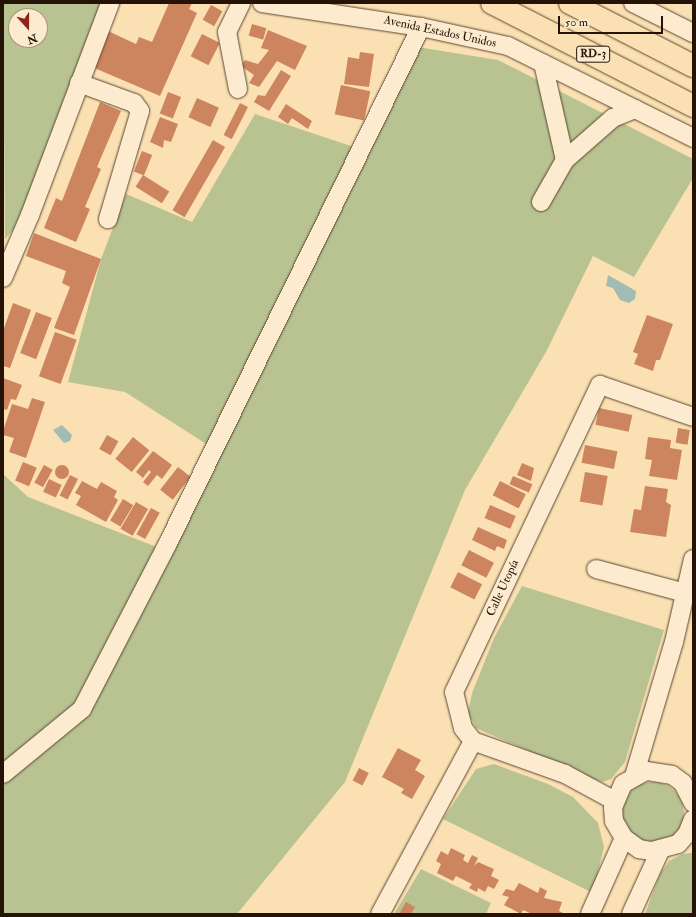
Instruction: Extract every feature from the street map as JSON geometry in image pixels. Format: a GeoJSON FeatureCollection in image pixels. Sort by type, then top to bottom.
{"type":"FeatureCollection","features":[{"type":"Feature","properties":{"kind":"highway","name":"RD-3"},"geometry":{"type":"LineString","coordinates":[[492,3],[693,106]]}},
{"type":"Feature","properties":{"kind":"highway"},"geometry":{"type":"LineString","coordinates":[[570,3],[693,66]]}},
{"type":"Feature","properties":{"kind":"street"},"geometry":{"type":"LineString","coordinates":[[3,278],[30,215],[110,3]]}},
{"type":"Feature","properties":{"kind":"street"},"geometry":{"type":"LineString","coordinates":[[238,89],[227,32],[241,3]]}},
{"type":"Feature","properties":{"kind":"street","name":"Avenida Estados Unidos"},"geometry":{"type":"LineString","coordinates":[[262,3],[421,27],[508,46],[693,138]]}},
{"type":"Feature","properties":{"kind":"street"},"geometry":{"type":"LineString","coordinates":[[633,3],[657,8],[693,33]]}},
{"type":"Feature","properties":{"kind":"street"},"geometry":{"type":"LineString","coordinates":[[3,774],[82,709],[170,538],[421,27]]}},
{"type":"Feature","properties":{"kind":"street"},"geometry":{"type":"LineString","coordinates":[[543,63],[565,160]]}},
{"type":"Feature","properties":{"kind":"street"},"geometry":{"type":"LineString","coordinates":[[79,83],[134,103],[140,111],[108,219]]}},
{"type":"Feature","properties":{"kind":"street"},"geometry":{"type":"LineString","coordinates":[[541,202],[565,160],[613,118],[635,109]]}},
{"type":"Feature","properties":{"kind":"street","name":"Calle Utopía"},"geometry":{"type":"LineString","coordinates":[[473,741],[463,728],[454,692],[600,385],[693,417]]}},
{"type":"Feature","properties":{"kind":"street"},"geometry":{"type":"LineString","coordinates":[[634,776],[674,642],[693,558]]}},
{"type":"Feature","properties":{"kind":"street"},"geometry":{"type":"LineString","coordinates":[[596,569],[685,593]]}},
{"type":"Feature","properties":{"kind":"street"},"geometry":{"type":"LineString","coordinates":[[380,914],[473,741],[565,774],[615,801]]}},
{"type":"Feature","properties":{"kind":"street"},"geometry":{"type":"LineString","coordinates":[[692,826],[678,844],[660,850],[639,849],[624,838],[614,821],[615,801],[623,784],[634,776],[646,771],[672,775],[684,783],[693,803]]}},
{"type":"Feature","properties":{"kind":"street"},"geometry":{"type":"LineString","coordinates":[[590,914],[624,838]]}},
{"type":"Feature","properties":{"kind":"street"},"geometry":{"type":"LineString","coordinates":[[631,914],[660,850]]}},
{"type":"Feature","properties":{"kind":"green space"},"geometry":{"type":"Polygon","coordinates":[[[3,3],[101,3],[19,224],[5,239],[3,3]]]}},
{"type":"Feature","properties":{"kind":"green space"},"geometry":{"type":"Polygon","coordinates":[[[405,45],[498,60],[693,159],[693,178],[634,277],[593,256],[546,352],[465,490],[345,782],[237,914],[3,914],[3,474],[28,497],[172,553],[214,449],[125,392],[68,382],[101,259],[126,194],[192,222],[255,114],[354,147],[405,45]]]}},
{"type":"Feature","properties":{"kind":"green space"},"geometry":{"type":"Polygon","coordinates":[[[522,586],[664,630],[625,762],[611,779],[603,782],[590,778],[476,728],[468,713],[472,693],[494,638],[522,586]]]}},
{"type":"Feature","properties":{"kind":"green space"},"geometry":{"type":"Polygon","coordinates":[[[494,764],[548,784],[573,797],[598,823],[604,847],[593,893],[443,819],[476,769],[494,764]]]}},
{"type":"Feature","properties":{"kind":"green space"},"geometry":{"type":"Polygon","coordinates":[[[653,782],[670,787],[675,791],[679,796],[684,813],[679,830],[675,835],[670,839],[653,844],[636,839],[631,835],[627,830],[622,813],[627,796],[631,791],[636,787],[653,782]]]}},
{"type":"Feature","properties":{"kind":"green space"},"geometry":{"type":"Polygon","coordinates":[[[693,853],[693,914],[645,914],[660,874],[669,861],[682,854],[693,853]]]}},
{"type":"Feature","properties":{"kind":"green space"},"geometry":{"type":"Polygon","coordinates":[[[421,869],[491,903],[486,914],[394,914],[421,869]]]}},
{"type":"Feature","properties":{"kind":"water"},"geometry":{"type":"Polygon","coordinates":[[[608,275],[636,291],[635,299],[629,303],[620,300],[613,288],[606,286],[608,275]]]}},
{"type":"Feature","properties":{"kind":"water"},"geometry":{"type":"Polygon","coordinates":[[[62,425],[72,435],[70,441],[64,443],[53,430],[62,425]]]}},
{"type":"Feature","properties":{"kind":"building"},"geometry":{"type":"Polygon","coordinates":[[[169,3],[192,3],[189,9],[197,13],[160,96],[92,67],[108,31],[136,44],[139,37],[152,42],[169,3]]]}},
{"type":"Feature","properties":{"kind":"building"},"geometry":{"type":"Polygon","coordinates":[[[211,5],[222,11],[214,26],[203,20],[211,5]]]}},
{"type":"Feature","properties":{"kind":"building"},"geometry":{"type":"Polygon","coordinates":[[[252,24],[266,28],[263,40],[249,36],[252,24]]]}},
{"type":"Feature","properties":{"kind":"building"},"geometry":{"type":"Polygon","coordinates":[[[268,30],[307,46],[295,70],[277,61],[259,87],[249,83],[254,75],[241,66],[245,60],[258,64],[269,50],[261,48],[268,30]]]}},
{"type":"Feature","properties":{"kind":"building"},"geometry":{"type":"Polygon","coordinates":[[[202,34],[220,43],[208,65],[191,56],[202,34]]]}},
{"type":"Feature","properties":{"kind":"building"},"geometry":{"type":"Polygon","coordinates":[[[360,52],[374,54],[369,87],[344,84],[348,57],[359,59],[360,52]]]}},
{"type":"Feature","properties":{"kind":"building"},"geometry":{"type":"Polygon","coordinates":[[[281,70],[291,76],[269,111],[254,102],[258,95],[265,96],[281,70]]]}},
{"type":"Feature","properties":{"kind":"building"},"geometry":{"type":"Polygon","coordinates":[[[341,85],[370,91],[364,121],[335,114],[341,85]]]}},
{"type":"Feature","properties":{"kind":"building"},"geometry":{"type":"Polygon","coordinates":[[[168,92],[181,97],[173,118],[160,113],[168,92]]]}},
{"type":"Feature","properties":{"kind":"building"},"geometry":{"type":"Polygon","coordinates":[[[197,98],[219,108],[210,127],[188,117],[197,98]]]}},
{"type":"Feature","properties":{"kind":"building"},"geometry":{"type":"Polygon","coordinates":[[[100,102],[121,111],[97,167],[101,169],[85,207],[90,209],[76,242],[44,228],[56,198],[62,201],[100,102]]]}},
{"type":"Feature","properties":{"kind":"building"},"geometry":{"type":"Polygon","coordinates":[[[240,103],[248,107],[232,139],[224,135],[240,103]]]}},
{"type":"Feature","properties":{"kind":"building"},"geometry":{"type":"Polygon","coordinates":[[[286,104],[312,121],[308,129],[292,118],[288,124],[278,117],[286,104]]]}},
{"type":"Feature","properties":{"kind":"building"},"geometry":{"type":"Polygon","coordinates":[[[160,117],[178,124],[171,142],[164,140],[163,148],[150,142],[160,117]]]}},
{"type":"Feature","properties":{"kind":"building"},"geometry":{"type":"Polygon","coordinates":[[[213,140],[225,147],[185,217],[172,210],[213,140]]]}},
{"type":"Feature","properties":{"kind":"building"},"geometry":{"type":"Polygon","coordinates":[[[142,151],[152,155],[144,176],[134,171],[142,151]]]}},
{"type":"Feature","properties":{"kind":"building"},"geometry":{"type":"Polygon","coordinates":[[[143,175],[169,191],[162,203],[136,187],[143,175]]]}},
{"type":"Feature","properties":{"kind":"building"},"geometry":{"type":"Polygon","coordinates":[[[34,233],[101,259],[74,335],[54,328],[70,287],[62,283],[66,271],[26,256],[34,233]]]}},
{"type":"Feature","properties":{"kind":"building"},"geometry":{"type":"Polygon","coordinates":[[[13,303],[31,310],[10,368],[3,366],[3,331],[13,303]]]}},
{"type":"Feature","properties":{"kind":"building"},"geometry":{"type":"Polygon","coordinates":[[[36,312],[52,318],[36,359],[20,353],[36,312]]]}},
{"type":"Feature","properties":{"kind":"building"},"geometry":{"type":"Polygon","coordinates":[[[647,315],[673,324],[660,360],[656,360],[653,371],[634,364],[638,354],[633,352],[647,315]]]}},
{"type":"Feature","properties":{"kind":"building"},"geometry":{"type":"Polygon","coordinates":[[[55,332],[77,340],[61,384],[39,376],[55,332]]]}},
{"type":"Feature","properties":{"kind":"building"},"geometry":{"type":"Polygon","coordinates":[[[3,378],[22,385],[16,400],[11,399],[7,410],[3,409],[3,378]]]}},
{"type":"Feature","properties":{"kind":"building"},"geometry":{"type":"Polygon","coordinates":[[[32,398],[45,402],[26,458],[9,452],[14,438],[3,435],[3,431],[12,404],[28,409],[32,398]]]}},
{"type":"Feature","properties":{"kind":"building"},"geometry":{"type":"Polygon","coordinates":[[[599,408],[632,415],[629,432],[595,425],[599,408]]]}},
{"type":"Feature","properties":{"kind":"building"},"geometry":{"type":"Polygon","coordinates":[[[678,428],[690,430],[688,445],[676,443],[678,428]]]}},
{"type":"Feature","properties":{"kind":"building"},"geometry":{"type":"Polygon","coordinates":[[[107,435],[118,441],[111,455],[99,449],[107,435]]]}},
{"type":"Feature","properties":{"kind":"building"},"geometry":{"type":"Polygon","coordinates":[[[133,437],[149,450],[132,472],[115,459],[133,437]]]}},
{"type":"Feature","properties":{"kind":"building"},"geometry":{"type":"Polygon","coordinates":[[[648,437],[671,440],[670,448],[682,450],[677,480],[649,476],[652,460],[645,459],[648,437]]]}},
{"type":"Feature","properties":{"kind":"building"},"geometry":{"type":"Polygon","coordinates":[[[585,445],[617,451],[614,469],[582,463],[585,445]]]}},
{"type":"Feature","properties":{"kind":"building"},"geometry":{"type":"Polygon","coordinates":[[[153,451],[172,465],[162,479],[157,475],[148,486],[143,482],[151,472],[149,470],[143,478],[136,472],[153,451]]]}},
{"type":"Feature","properties":{"kind":"building"},"geometry":{"type":"Polygon","coordinates":[[[23,462],[37,468],[29,486],[15,480],[23,462]]]}},
{"type":"Feature","properties":{"kind":"building"},"geometry":{"type":"Polygon","coordinates":[[[522,463],[534,468],[531,481],[517,475],[522,463]]]}},
{"type":"Feature","properties":{"kind":"building"},"geometry":{"type":"Polygon","coordinates":[[[44,465],[53,470],[43,487],[34,482],[44,465]]]}},
{"type":"Feature","properties":{"kind":"building"},"geometry":{"type":"Polygon","coordinates":[[[62,465],[67,467],[69,472],[67,477],[62,479],[57,477],[55,472],[57,467],[62,465]]]}},
{"type":"Feature","properties":{"kind":"building"},"geometry":{"type":"Polygon","coordinates":[[[178,467],[191,477],[173,500],[160,490],[178,467]]]}},
{"type":"Feature","properties":{"kind":"building"},"geometry":{"type":"Polygon","coordinates":[[[585,472],[608,476],[602,506],[580,502],[585,472]]]}},
{"type":"Feature","properties":{"kind":"building"},"geometry":{"type":"Polygon","coordinates":[[[70,475],[78,479],[68,500],[60,495],[70,475]]]}},
{"type":"Feature","properties":{"kind":"building"},"geometry":{"type":"Polygon","coordinates":[[[513,476],[532,484],[529,492],[509,484],[513,476]]]}},
{"type":"Feature","properties":{"kind":"building"},"geometry":{"type":"Polygon","coordinates":[[[49,479],[62,485],[56,498],[43,492],[49,479]]]}},
{"type":"Feature","properties":{"kind":"building"},"geometry":{"type":"Polygon","coordinates":[[[82,481],[97,489],[101,482],[117,491],[114,497],[118,500],[106,522],[76,505],[81,496],[75,493],[82,481]]]}},
{"type":"Feature","properties":{"kind":"building"},"geometry":{"type":"Polygon","coordinates":[[[500,481],[526,494],[519,508],[493,495],[500,481]]]}},
{"type":"Feature","properties":{"kind":"building"},"geometry":{"type":"Polygon","coordinates":[[[645,486],[668,489],[666,502],[671,505],[666,537],[630,532],[634,509],[641,510],[645,486]]]}},
{"type":"Feature","properties":{"kind":"building"},"geometry":{"type":"Polygon","coordinates":[[[123,499],[133,505],[120,527],[110,520],[123,499]]]}},
{"type":"Feature","properties":{"kind":"building"},"geometry":{"type":"Polygon","coordinates":[[[136,502],[148,509],[133,536],[121,529],[136,502]]]}},
{"type":"Feature","properties":{"kind":"building"},"geometry":{"type":"Polygon","coordinates":[[[490,505],[516,516],[510,529],[485,518],[490,505]]]}},
{"type":"Feature","properties":{"kind":"building"},"geometry":{"type":"Polygon","coordinates":[[[151,508],[160,513],[145,539],[136,534],[151,508]]]}},
{"type":"Feature","properties":{"kind":"building"},"geometry":{"type":"Polygon","coordinates":[[[478,527],[507,540],[504,549],[497,546],[495,551],[472,540],[478,527]]]}},
{"type":"Feature","properties":{"kind":"building"},"geometry":{"type":"Polygon","coordinates":[[[469,550],[494,563],[486,578],[461,565],[469,550]]]}},
{"type":"Feature","properties":{"kind":"building"},"geometry":{"type":"Polygon","coordinates":[[[458,572],[482,584],[474,599],[450,587],[458,572]]]}},
{"type":"Feature","properties":{"kind":"building"},"geometry":{"type":"Polygon","coordinates":[[[398,748],[421,760],[415,770],[425,776],[412,799],[401,793],[404,789],[382,777],[398,748]]]}},
{"type":"Feature","properties":{"kind":"building"},"geometry":{"type":"Polygon","coordinates":[[[359,768],[369,773],[362,785],[353,780],[359,768]]]}},
{"type":"Feature","properties":{"kind":"building"},"geometry":{"type":"Polygon","coordinates":[[[451,848],[465,855],[463,860],[468,863],[472,855],[478,858],[474,866],[478,862],[494,869],[491,876],[499,880],[494,889],[488,886],[485,892],[478,888],[477,892],[469,888],[472,884],[456,876],[453,881],[437,873],[441,864],[436,861],[441,851],[448,855],[451,848]]]}},
{"type":"Feature","properties":{"kind":"building"},"geometry":{"type":"Polygon","coordinates":[[[519,883],[538,893],[540,887],[547,891],[544,898],[562,902],[559,911],[565,914],[532,914],[523,910],[521,914],[504,905],[509,897],[502,895],[506,889],[514,891],[519,883]]]}},
{"type":"Feature","properties":{"kind":"building"},"geometry":{"type":"Polygon","coordinates":[[[406,902],[415,907],[411,914],[399,914],[406,902]]]}}]}
